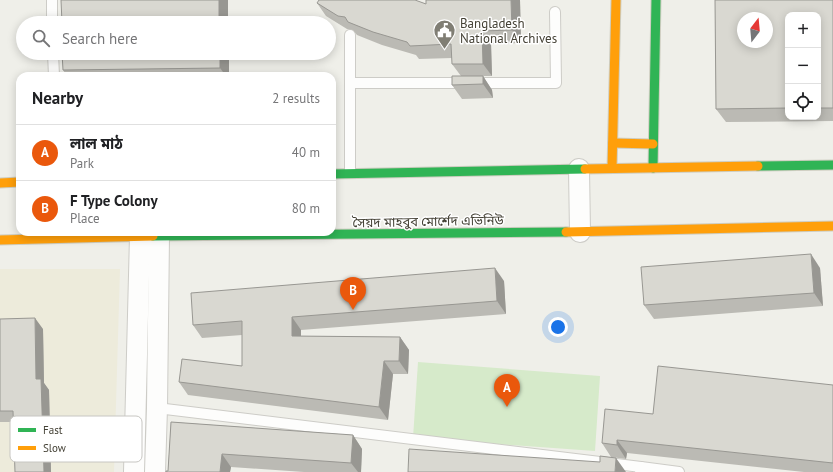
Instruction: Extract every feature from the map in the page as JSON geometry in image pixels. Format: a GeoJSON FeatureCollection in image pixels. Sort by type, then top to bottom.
{"type":"FeatureCollection","features":[{"type":"Feature","properties":{"kind":"main road"},"geometry":{"type":"LineString","coordinates":[[612,168],[616,0]]}},
{"type":"Feature","properties":{"kind":"main road"},"geometry":{"type":"LineString","coordinates":[[653,168],[656,0]]}},
{"type":"Feature","properties":{"kind":"main road"},"geometry":{"type":"LineString","coordinates":[[613,143],[654,144]]}},
{"type":"Feature","properties":{"kind":"main road"},"geometry":{"type":"LineString","coordinates":[[336,174],[833,165]]}},
{"type":"Feature","properties":{"kind":"main road"},"geometry":{"type":"LineString","coordinates":[[0,183],[16,182]]}},
{"type":"Feature","properties":{"kind":"main road","name":"সৈয়দ মাহবুব মোর্শেদ এভিনিউ"},"geometry":{"type":"LineString","coordinates":[[336,234],[580,232],[833,226]]}},
{"type":"Feature","properties":{"kind":"main road","name":"সৈয়দ মাহবুব মোর্শেদ এভিনিউ"},"geometry":{"type":"LineString","coordinates":[[0,240],[46,236]]}},
{"type":"Feature","properties":{"kind":"street"},"geometry":{"type":"LineString","coordinates":[[579,169],[580,232]]}},
{"type":"Feature","properties":{"kind":"street"},"geometry":{"type":"LineString","coordinates":[[149,236],[157,408],[155,472]]}},
{"type":"Feature","properties":{"kind":"street"},"geometry":{"type":"LineString","coordinates":[[138,416],[149,236]]}},
{"type":"Feature","properties":{"kind":"street"},"geometry":{"type":"LineString","coordinates":[[134,472],[135,462]]}},
{"type":"Feature","properties":{"kind":"lane"},"geometry":{"type":"LineString","coordinates":[[52,0],[52,16]]}},
{"type":"Feature","properties":{"kind":"lane"},"geometry":{"type":"LineString","coordinates":[[350,83],[556,83],[556,12]]}},
{"type":"Feature","properties":{"kind":"lane"},"geometry":{"type":"LineString","coordinates":[[350,35],[350,173]]}},
{"type":"Feature","properties":{"kind":"lane"},"geometry":{"type":"LineString","coordinates":[[53,60],[54,72]]}},
{"type":"Feature","properties":{"kind":"lane"},"geometry":{"type":"LineString","coordinates":[[157,408],[641,470],[679,472]]}},
{"type":"Feature","properties":{"kind":"shaded area"},"geometry":{"type":"Polygon","coordinates":[[[0,269],[120,269],[116,416],[10,416],[10,462],[114,462],[114,472],[0,472],[0,269]]]}},
{"type":"Feature","properties":{"kind":"green space"},"geometry":{"type":"Polygon","coordinates":[[[418,362],[600,376],[595,451],[413,438],[418,362]]]}},
{"type":"Feature","properties":{"kind":"building"},"geometry":{"type":"Polygon","coordinates":[[[61,0],[219,0],[219,16],[62,16],[61,0]]]}},
{"type":"Feature","properties":{"kind":"building","name":"Bangladesh National Archives"},"geometry":{"type":"Polygon","coordinates":[[[319,0],[415,0],[426,4],[426,0],[511,0],[512,30],[482,31],[483,64],[452,64],[451,44],[410,46],[407,42],[373,32],[348,22],[345,17],[338,16],[317,3],[319,0]]]}},
{"type":"Feature","properties":{"kind":"building"},"geometry":{"type":"Polygon","coordinates":[[[715,0],[833,0],[833,108],[821,108],[821,12],[785,12],[785,108],[716,109],[715,0]]]}},
{"type":"Feature","properties":{"kind":"building"},"geometry":{"type":"Polygon","coordinates":[[[62,60],[220,60],[220,68],[63,70],[62,60]]]}},
{"type":"Feature","properties":{"kind":"building"},"geometry":{"type":"Polygon","coordinates":[[[452,76],[483,76],[483,84],[452,85],[452,76]]]}},
{"type":"Feature","properties":{"kind":"building"},"geometry":{"type":"Polygon","coordinates":[[[811,254],[814,293],[644,305],[641,267],[811,254]]]}},
{"type":"Feature","properties":{"kind":"building"},"geometry":{"type":"Polygon","coordinates":[[[495,268],[497,301],[292,317],[292,336],[400,337],[399,361],[384,361],[379,407],[179,382],[182,359],[242,366],[242,321],[193,325],[191,293],[495,268]]]}},
{"type":"Feature","properties":{"kind":"building"},"geometry":{"type":"Polygon","coordinates":[[[35,318],[36,379],[41,379],[42,416],[13,416],[13,411],[0,411],[0,319],[35,318]]]}},
{"type":"Feature","properties":{"kind":"building"},"geometry":{"type":"Polygon","coordinates":[[[658,366],[833,385],[833,463],[617,440],[617,445],[602,443],[605,409],[653,414],[658,366]]]}},
{"type":"Feature","properties":{"kind":"building"},"geometry":{"type":"Polygon","coordinates":[[[171,422],[353,435],[351,463],[222,454],[220,472],[166,472],[168,471],[171,422]]]}},
{"type":"Feature","properties":{"kind":"building"},"geometry":{"type":"Polygon","coordinates":[[[409,449],[600,462],[600,456],[616,458],[615,472],[408,472],[409,449]]]}},
{"type":"Feature","properties":{"kind":"building"},"geometry":{"type":"Polygon","coordinates":[[[15,462],[44,462],[44,472],[15,472],[15,462]]]}},
{"type":"Feature","properties":{"kind":"traffic: fast"},"geometry":{"type":"LineString","coordinates":[[653,168],[656,0]]}},
{"type":"Feature","properties":{"kind":"traffic: fast"},"geometry":{"type":"LineString","coordinates":[[758,166],[833,165]]}},
{"type":"Feature","properties":{"kind":"traffic: fast"},"geometry":{"type":"LineString","coordinates":[[336,174],[585,169]]}},
{"type":"Feature","properties":{"kind":"traffic: fast"},"geometry":{"type":"LineString","coordinates":[[336,234],[566,232]]}},
{"type":"Feature","properties":{"kind":"traffic: slow"},"geometry":{"type":"LineString","coordinates":[[612,168],[616,0]]}},
{"type":"Feature","properties":{"kind":"traffic: slow"},"geometry":{"type":"LineString","coordinates":[[613,143],[653,144]]}},
{"type":"Feature","properties":{"kind":"traffic: slow"},"geometry":{"type":"LineString","coordinates":[[585,169],[758,166]]}},
{"type":"Feature","properties":{"kind":"traffic: slow"},"geometry":{"type":"LineString","coordinates":[[0,183],[16,182]]}},
{"type":"Feature","properties":{"kind":"traffic: slow"},"geometry":{"type":"LineString","coordinates":[[566,232],[833,226]]}},
{"type":"Feature","properties":{"kind":"traffic: slow"},"geometry":{"type":"LineString","coordinates":[[0,240],[153,236]]}},
{"type":"Feature","properties":{"kind":"place","name":"Bangladesh National Archives"},"geometry":{"type":"Point","coordinates":[445,50]}},
{"type":"Feature","properties":{"kind":"place","name":"F Type Colony"},"geometry":{"type":"Point","coordinates":[353,310]}},
{"type":"Feature","properties":{"kind":"place","name":"লাল মাঠ"},"geometry":{"type":"Point","coordinates":[507,407]}}]}
